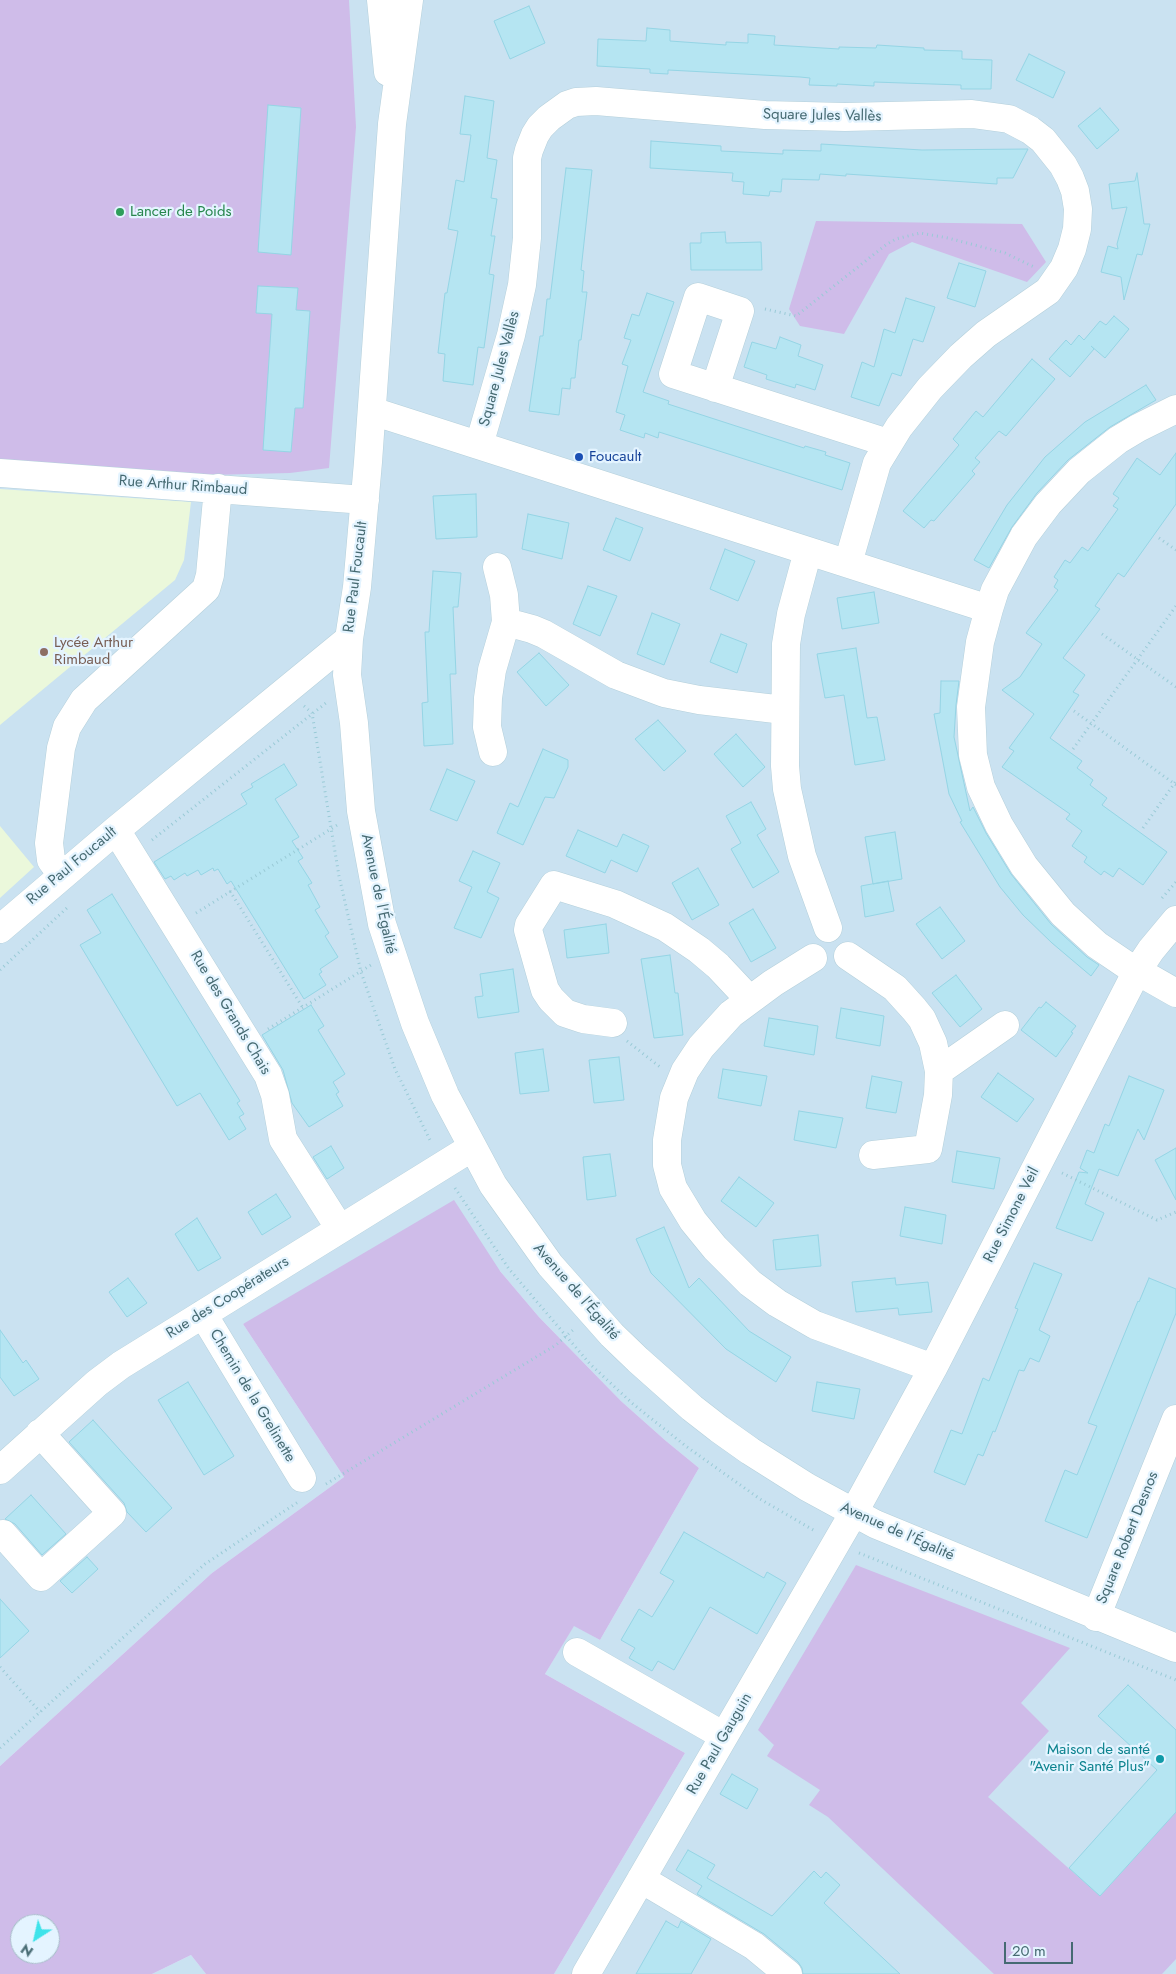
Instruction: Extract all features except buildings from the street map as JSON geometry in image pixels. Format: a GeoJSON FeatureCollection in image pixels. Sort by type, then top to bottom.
{"type":"FeatureCollection","features":[{"type":"Feature","properties":{"kind":"street","name":"Rue Paul Foucault"},"geometry":{"type":"LineString","coordinates":[[381,0],[392,124]]}},
{"type":"Feature","properties":{"kind":"street","name":"Rue Paul Foucault"},"geometry":{"type":"LineString","coordinates":[[0,929],[116,830],[349,639],[356,596],[365,500],[392,124],[409,0]]}},
{"type":"Feature","properties":{"kind":"street","name":"Square Jules Vallès"},"geometry":{"type":"LineString","coordinates":[[479,445],[511,335],[522,285],[527,238],[529,150],[535,135],[549,118],[567,105],[576,102],[596,101],[726,113],[801,117],[972,114],[1009,119],[1030,130],[1043,140],[1063,165],[1075,191],[1078,209],[1076,234],[1068,259],[1054,283],[1044,294],[986,334],[961,356],[912,409],[888,443],[878,464],[848,564]]}},
{"type":"Feature","properties":{"kind":"street"},"geometry":{"type":"LineString","coordinates":[[715,388],[740,310],[698,297],[673,374],[715,388],[888,443]]}},
{"type":"Feature","properties":{"kind":"street"},"geometry":{"type":"LineString","coordinates":[[1176,409],[1118,440],[1063,487],[1035,520],[1016,550],[995,590],[980,642],[971,707],[973,755],[981,787],[999,825],[1024,866],[1063,914],[1097,945],[1176,993]]}},
{"type":"Feature","properties":{"kind":"street"},"geometry":{"type":"LineString","coordinates":[[372,410],[989,609]]}},
{"type":"Feature","properties":{"kind":"street","name":"Rue Arthur Rimbaud"},"geometry":{"type":"LineString","coordinates":[[0,473],[365,500]]}},
{"type":"Feature","properties":{"kind":"street"},"geometry":{"type":"LineString","coordinates":[[62,875],[51,860],[48,843],[61,748],[67,727],[84,700],[206,589],[210,576],[218,488]]}},
{"type":"Feature","properties":{"kind":"street"},"geometry":{"type":"LineString","coordinates":[[808,551],[791,614],[787,637],[784,664],[784,766],[788,797],[805,865],[828,928]]}},
{"type":"Feature","properties":{"kind":"street"},"geometry":{"type":"LineString","coordinates":[[493,752],[487,727],[488,698],[492,670],[506,622],[504,595],[497,567]]}},
{"type":"Feature","properties":{"kind":"street"},"geometry":{"type":"LineString","coordinates":[[506,622],[544,634],[616,675],[664,693],[699,700],[784,710]]}},
{"type":"Feature","properties":{"kind":"street","name":"Avenue de l'Égalité"},"geometry":{"type":"LineString","coordinates":[[349,639],[347,675],[354,723],[361,811],[382,924],[390,952],[429,1058],[471,1148],[493,1185],[550,1265],[593,1314],[638,1360],[692,1408],[750,1451],[853,1514],[1096,1617],[1176,1648]]}},
{"type":"Feature","properties":{"kind":"street","name":"Rue des Grands Chais"},"geometry":{"type":"LineString","coordinates":[[116,830],[248,1042],[272,1084],[284,1139],[340,1229]]}},
{"type":"Feature","properties":{"kind":"street"},"geometry":{"type":"LineString","coordinates":[[607,1022],[583,1019],[565,1013],[551,999],[541,980],[528,930],[532,920],[554,885],[615,904],[665,927],[699,950],[718,966],[749,999]]}},
{"type":"Feature","properties":{"kind":"street","name":"Rue Simone Veil"},"geometry":{"type":"LineString","coordinates":[[853,1514],[933,1368],[1137,971],[1151,950],[1176,920]]}},
{"type":"Feature","properties":{"kind":"street"},"geometry":{"type":"LineString","coordinates":[[828,928],[839,930],[848,938],[851,949],[848,956],[840,965],[833,968],[822,966],[813,958],[811,950],[813,939],[818,932],[828,928]]}},
{"type":"Feature","properties":{"kind":"street"},"geometry":{"type":"LineString","coordinates":[[848,956],[895,988],[922,1019],[933,1043],[938,1071],[938,1095],[928,1149],[873,1155]]}},
{"type":"Feature","properties":{"kind":"street"},"geometry":{"type":"LineString","coordinates":[[813,958],[749,999],[730,1014],[710,1035],[692,1059],[680,1082],[668,1126],[666,1153],[673,1188],[692,1221],[715,1248],[750,1283],[803,1319],[933,1368]]}},
{"type":"Feature","properties":{"kind":"street"},"geometry":{"type":"LineString","coordinates":[[938,1071],[1005,1025]]}},
{"type":"Feature","properties":{"kind":"street","name":"Rue des Coopérateurs"},"geometry":{"type":"LineString","coordinates":[[4,1458],[40,1433],[110,1373],[471,1148]]}},
{"type":"Feature","properties":{"kind":"street","name":"Chemin de la Grelinette"},"geometry":{"type":"LineString","coordinates":[[203,1314],[308,1488]]}},
{"type":"Feature","properties":{"kind":"street","name":"Square Robert Desnos"},"geometry":{"type":"LineString","coordinates":[[1096,1617],[1168,1462],[1176,1419]]}},
{"type":"Feature","properties":{"kind":"street"},"geometry":{"type":"LineString","coordinates":[[3,1534],[41,1577],[112,1513],[40,1433]]}},
{"type":"Feature","properties":{"kind":"street","name":"Rue Paul Gauguin"},"geometry":{"type":"LineString","coordinates":[[586,1974],[853,1514]]}},
{"type":"Feature","properties":{"kind":"street"},"geometry":{"type":"LineString","coordinates":[[577,1652],[724,1736]]}},
{"type":"Feature","properties":{"kind":"street"},"geometry":{"type":"LineString","coordinates":[[641,1879],[764,1952],[788,1974]]}},
{"type":"Feature","properties":{"kind":"path"},"geometry":{"type":"LineString","coordinates":[[740,310],[752,306],[796,316],[887,244],[896,239],[920,233],[948,238],[1019,258],[1032,265],[1054,283]]}},
{"type":"Feature","properties":{"kind":"path"},"geometry":{"type":"LineString","coordinates":[[1160,538],[1176,550]]}},
{"type":"Feature","properties":{"kind":"path"},"geometry":{"type":"LineString","coordinates":[[1073,749],[1176,606]]}},
{"type":"Feature","properties":{"kind":"path"},"geometry":{"type":"LineString","coordinates":[[1102,634],[1176,687]]}},
{"type":"Feature","properties":{"kind":"path"},"geometry":{"type":"LineString","coordinates":[[132,856],[312,713],[349,687]]}},
{"type":"Feature","properties":{"kind":"path"},"geometry":{"type":"LineString","coordinates":[[286,690],[312,713],[330,829],[360,972],[395,1068],[460,1197],[509,1269],[565,1337],[590,1364],[633,1404],[687,1447],[760,1499],[836,1543],[1176,1680]]}},
{"type":"Feature","properties":{"kind":"path"},"geometry":{"type":"LineString","coordinates":[[1074,711],[1176,783],[1143,828]]}},
{"type":"Feature","properties":{"kind":"path"},"geometry":{"type":"LineString","coordinates":[[176,925],[361,811]]}},
{"type":"Feature","properties":{"kind":"path"},"geometry":{"type":"LineString","coordinates":[[230,891],[303,1008]]}},
{"type":"Feature","properties":{"kind":"path"},"geometry":{"type":"LineString","coordinates":[[0,970],[73,903]]}},
{"type":"Feature","properties":{"kind":"path"},"geometry":{"type":"LineString","coordinates":[[248,1042],[390,952]]}},
{"type":"Feature","properties":{"kind":"path"},"geometry":{"type":"LineString","coordinates":[[607,1022],[680,1082]]}},
{"type":"Feature","properties":{"kind":"path"},"geometry":{"type":"LineString","coordinates":[[1039,1162],[1157,1220],[1176,1212]]}},
{"type":"Feature","properties":{"kind":"path"},"geometry":{"type":"LineString","coordinates":[[0,1748],[205,1564],[308,1488],[556,1344],[593,1314]]}},
{"type":"Feature","properties":{"kind":"path"},"geometry":{"type":"LineString","coordinates":[[0,1667],[40,1712]]}},
{"type":"Feature","properties":{"kind":"shaded area"},"geometry":{"type":"Polygon","coordinates":[[[0,0],[1176,0],[1176,1974],[554,1974],[685,1753],[545,1674],[574,1625],[600,1640],[699,1468],[621,1401],[539,1317],[500,1271],[243,1324],[344,1477],[212,1573],[0,1766],[0,0]]]}},
{"type":"Feature","properties":{"kind":"shaded area"},"geometry":{"type":"Polygon","coordinates":[[[0,0],[349,0],[356,127],[329,468],[290,473],[210,475],[0,461],[0,0]]]}},
{"type":"Feature","properties":{"kind":"shaded area"},"geometry":{"type":"Polygon","coordinates":[[[816,221],[1022,224],[1046,262],[1027,282],[912,242],[889,254],[844,334],[800,326],[789,309],[816,221]]]}},
{"type":"Feature","properties":{"kind":"shaded area","name":"Lycée Arthur Rimbaud"},"geometry":{"type":"Polygon","coordinates":[[[0,489],[191,502],[184,560],[175,580],[0,725],[0,489]]]}},
{"type":"Feature","properties":{"kind":"shaded area"},"geometry":{"type":"Polygon","coordinates":[[[0,826],[34,867],[0,898],[0,826]]]}},
{"type":"Feature","properties":{"kind":"shaded area"},"geometry":{"type":"Polygon","coordinates":[[[454,1200],[500,1271],[539,1317],[621,1401],[699,1468],[600,1640],[574,1626],[545,1674],[685,1753],[554,1974],[206,1974],[191,1955],[152,1974],[0,1974],[0,1766],[212,1573],[344,1477],[243,1324],[454,1200]]]}},
{"type":"Feature","properties":{"kind":"shaded area"},"geometry":{"type":"Polygon","coordinates":[[[856,1565],[1070,1648],[1021,1703],[1049,1731],[988,1797],[1100,1896],[1176,1812],[1176,1959],[1162,1974],[994,1974],[828,1817],[809,1805],[820,1790],[767,1756],[774,1745],[758,1730],[856,1565]]]}},
{"type":"Feature","properties":{"kind":"shaded area"},"geometry":{"type":"Polygon","coordinates":[[[191,1955],[206,1974],[152,1974],[191,1955]]]}},
{"type":"Feature","properties":{"kind":"place","name":"Lancer de Poids"},"geometry":{"type":"Point","coordinates":[120,212]}},
{"type":"Feature","properties":{"kind":"place","name":"Foucault"},"geometry":{"type":"Point","coordinates":[579,457]}},
{"type":"Feature","properties":{"kind":"place","name":"Lycée Arthur Rimbaud"},"geometry":{"type":"Point","coordinates":[44,652]}},
{"type":"Feature","properties":{"kind":"place","name":"Maison de santé \"Avenir Santé Plus\""},"geometry":{"type":"Point","coordinates":[1160,1759]}}]}
